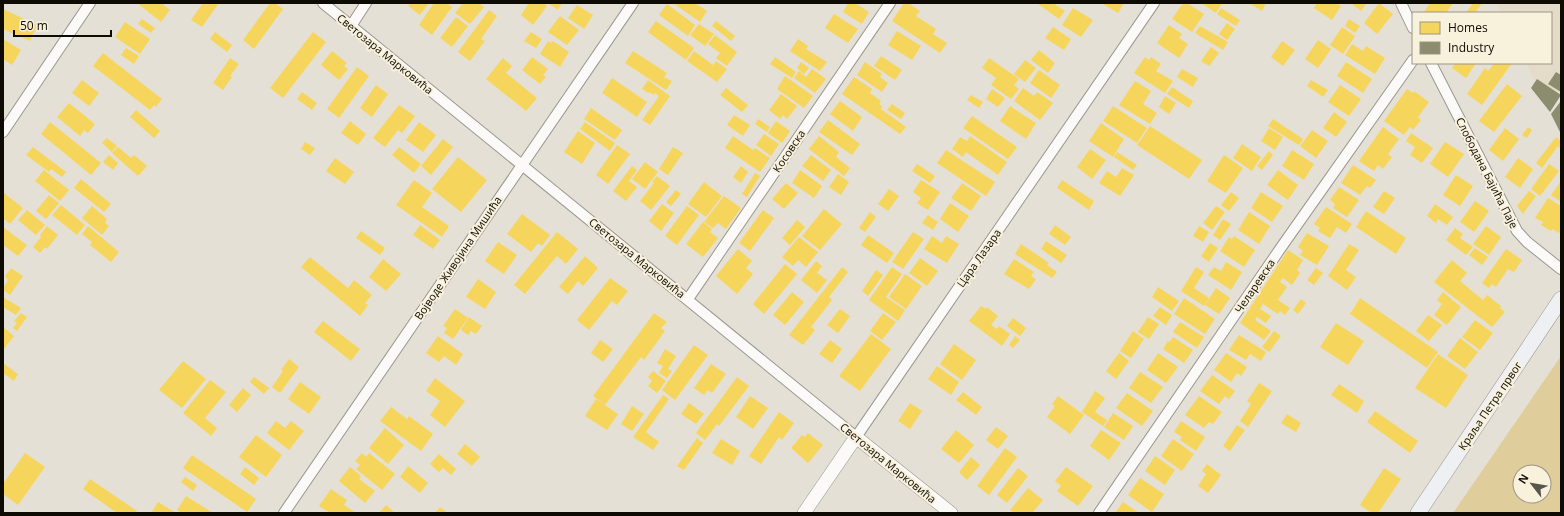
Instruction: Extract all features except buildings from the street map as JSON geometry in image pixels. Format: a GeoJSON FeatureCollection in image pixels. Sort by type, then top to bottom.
{"type":"FeatureCollection","features":[{"type":"Feature","properties":{"kind":"main road","name":"Краља Петра првог"},"geometry":{"type":"LineString","coordinates":[[1418,513],[1561,299]]}},
{"type":"Feature","properties":{"kind":"street"},"geometry":{"type":"LineString","coordinates":[[3,132],[90,3]]}},
{"type":"Feature","properties":{"kind":"street","name":"Светозара Марковића"},"geometry":{"type":"LineString","coordinates":[[323,3],[951,513]]}},
{"type":"Feature","properties":{"kind":"street"},"geometry":{"type":"LineString","coordinates":[[351,26],[366,3]]}},
{"type":"Feature","properties":{"kind":"street","name":"Војводе Живојина Мишића"},"geometry":{"type":"LineString","coordinates":[[284,513],[633,3]]}},
{"type":"Feature","properties":{"kind":"street","name":"Косовска"},"geometry":{"type":"LineString","coordinates":[[688,298],[890,3]]}},
{"type":"Feature","properties":{"kind":"street","name":"Цара Лазара"},"geometry":{"type":"LineString","coordinates":[[804,513],[1154,3]]}},
{"type":"Feature","properties":{"kind":"street"},"geometry":{"type":"LineString","coordinates":[[1401,3],[1412,26]]}},
{"type":"Feature","properties":{"kind":"street","name":"Челаревска"},"geometry":{"type":"LineString","coordinates":[[1099,513],[1280,249],[1412,61]]}},
{"type":"Feature","properties":{"kind":"street","name":"Слободана Бајића Паје"},"geometry":{"type":"LineString","coordinates":[[1432,64],[1517,231],[1527,242],[1561,269]]}},
{"type":"Feature","properties":{"kind":"shaded area"},"geometry":{"type":"Polygon","coordinates":[[[1496,3],[1561,3],[1561,98],[1537,85],[1526,64],[1552,64],[1552,12],[1500,12],[1496,3]]]}},
{"type":"Feature","properties":{"kind":"shaded area"},"geometry":{"type":"Polygon","coordinates":[[[1561,356],[1561,513],[1453,513],[1561,356]]]}}]}
